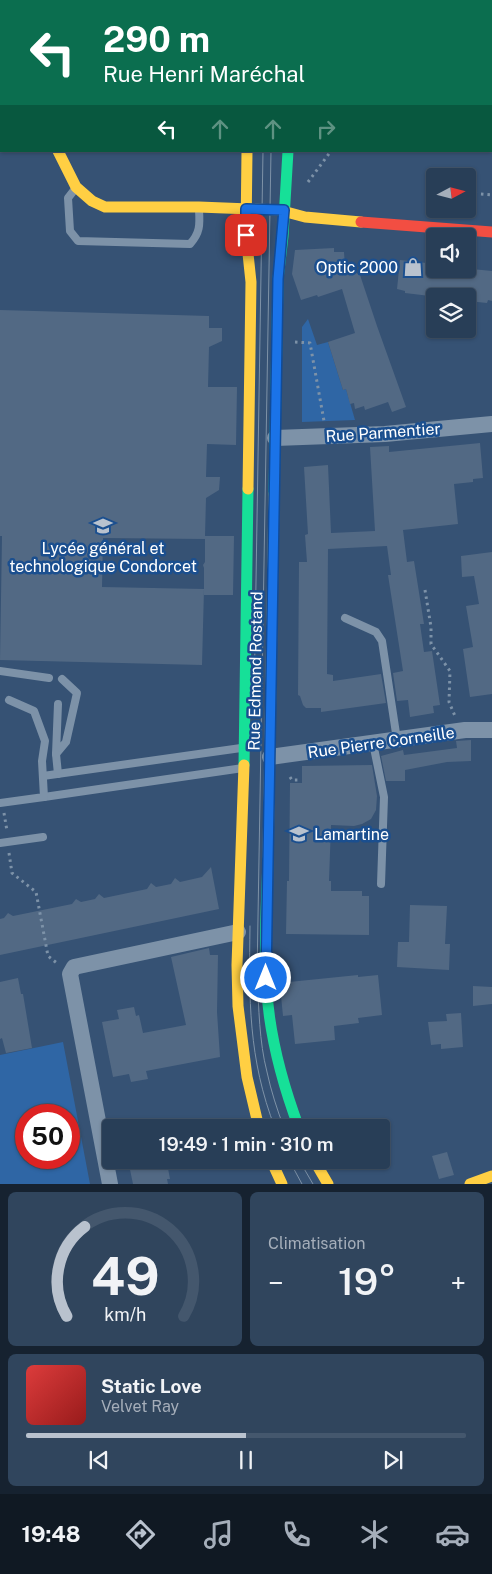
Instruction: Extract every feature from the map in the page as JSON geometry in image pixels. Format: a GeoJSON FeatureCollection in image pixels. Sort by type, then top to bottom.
{"type":"FeatureCollection","features":[{"type":"Feature","properties":{"kind":"main road"},"geometry":{"type":"LineString","coordinates":[[58,152],[76,187],[92,201],[105,207],[199,207],[284,210],[305,217],[492,232]]}},
{"type":"Feature","properties":{"kind":"main road","name":"Rue Edmond Rostand"},"geometry":{"type":"LineString","coordinates":[[247,152],[246,235],[251,282],[244,768],[238,986],[240,1027],[247,1077],[257,1119]]}},
{"type":"Feature","properties":{"kind":"main road","name":"Rue Edmond Rostand"},"geometry":{"type":"LineString","coordinates":[[288,152],[278,279],[267,995],[272,1038],[280,1076],[296,1119]]}},
{"type":"Feature","properties":{"kind":"main road"},"geometry":{"type":"LineString","coordinates":[[275,1169],[282,1184]]}},
{"type":"Feature","properties":{"kind":"main road"},"geometry":{"type":"LineString","coordinates":[[319,1169],[328,1184]]}},
{"type":"Feature","properties":{"kind":"main road"},"geometry":{"type":"LineString","coordinates":[[470,1184],[492,1176]]}},
{"type":"Feature","properties":{"kind":"street","name":"Rue Parmentier"},"geometry":{"type":"LineString","coordinates":[[275,438],[385,434],[492,424]]}},
{"type":"Feature","properties":{"kind":"street","name":"Rue Pierre Corneille"},"geometry":{"type":"LineString","coordinates":[[270,757],[457,732],[492,730]]}},
{"type":"Feature","properties":{"kind":"street"},"geometry":{"type":"LineString","coordinates":[[110,1184],[70,974],[74,967],[238,932]]}},
{"type":"Feature","properties":{"kind":"lane"},"geometry":{"type":"LineString","coordinates":[[76,187],[68,198],[70,231],[78,241],[190,244],[198,236],[199,207]]}},
{"type":"Feature","properties":{"kind":"lane"},"geometry":{"type":"LineString","coordinates":[[345,618],[376,632],[382,641],[397,740]]}},
{"type":"Feature","properties":{"kind":"lane"},"geometry":{"type":"LineString","coordinates":[[0,671],[49,678]]}},
{"type":"Feature","properties":{"kind":"lane"},"geometry":{"type":"LineString","coordinates":[[56,754],[66,742],[77,693],[62,679]]}},
{"type":"Feature","properties":{"kind":"lane"},"geometry":{"type":"LineString","coordinates":[[10,700],[34,710],[45,741],[42,761],[44,797]]}},
{"type":"Feature","properties":{"kind":"lane"},"geometry":{"type":"LineString","coordinates":[[58,704],[56,754],[58,774]]}},
{"type":"Feature","properties":{"kind":"lane"},"geometry":{"type":"LineString","coordinates":[[373,743],[384,797],[381,884]]}},
{"type":"Feature","properties":{"kind":"lane"},"geometry":{"type":"LineString","coordinates":[[43,776],[244,747]]}},
{"type":"Feature","properties":{"kind":"lane"},"geometry":{"type":"LineString","coordinates":[[1,803],[244,768]]}},
{"type":"Feature","properties":{"kind":"lane"},"geometry":{"type":"LineString","coordinates":[[4,842],[43,837]]}},
{"type":"Feature","properties":{"kind":"path"},"geometry":{"type":"LineString","coordinates":[[308,182],[330,152]]}},
{"type":"Feature","properties":{"kind":"path"},"geometry":{"type":"LineString","coordinates":[[476,194],[492,195]]}},
{"type":"Feature","properties":{"kind":"path"},"geometry":{"type":"LineString","coordinates":[[277,341],[310,343],[324,416]]}},
{"type":"Feature","properties":{"kind":"path"},"geometry":{"type":"LineString","coordinates":[[425,590],[431,627],[430,644],[450,671],[448,702],[456,717],[457,732]]}},
{"type":"Feature","properties":{"kind":"path"},"geometry":{"type":"LineString","coordinates":[[1,803],[4,842],[12,873],[36,892],[48,956],[70,974]]}},
{"type":"Feature","properties":{"kind":"path"},"geometry":{"type":"LineString","coordinates":[[353,832],[383,833]]}},
{"type":"Feature","properties":{"kind":"shaded area"},"geometry":{"type":"Polygon","coordinates":[[[308,319],[317,345],[328,342],[343,390],[346,389],[355,420],[302,422],[302,327],[308,319]]]}},
{"type":"Feature","properties":{"kind":"shaded area"},"geometry":{"type":"Polygon","coordinates":[[[63,1042],[75,1104],[15,1104],[15,1169],[80,1169],[80,1131],[90,1184],[0,1184],[0,1055],[63,1042]]]}},
{"type":"Feature","properties":{"kind":"building"},"geometry":{"type":"Polygon","coordinates":[[[334,248],[334,252],[344,252],[345,267],[360,275],[406,407],[392,412],[388,402],[365,410],[364,406],[355,409],[354,403],[350,404],[346,389],[343,390],[328,342],[355,333],[342,289],[318,297],[317,295],[301,300],[292,274],[295,250],[334,248]]]}},
{"type":"Feature","properties":{"kind":"building"},"geometry":{"type":"Polygon","coordinates":[[[400,260],[426,263],[426,278],[476,278],[476,269],[492,271],[492,301],[488,300],[487,303],[476,302],[476,288],[426,288],[426,296],[405,293],[405,291],[397,289],[400,260]]]}},
{"type":"Feature","properties":{"kind":"building","name":"Lycée général et technologique Condorcet"},"geometry":{"type":"Polygon","coordinates":[[[0,310],[209,316],[209,328],[222,328],[222,341],[209,347],[208,387],[237,387],[236,445],[207,444],[206,477],[220,477],[219,490],[206,498],[205,536],[234,536],[233,595],[204,595],[204,589],[202,665],[0,660],[2,536],[0,536],[0,310]],[[103,538],[102,587],[204,589],[205,539],[103,538]]]}},
{"type":"Feature","properties":{"kind":"building"},"geometry":{"type":"Polygon","coordinates":[[[480,443],[483,478],[473,479],[473,482],[454,484],[458,524],[403,530],[407,562],[414,561],[424,624],[420,624],[424,652],[432,651],[440,705],[433,706],[434,713],[410,717],[408,700],[397,701],[393,673],[403,671],[388,575],[391,575],[387,546],[328,549],[327,674],[333,675],[333,681],[381,674],[386,703],[321,712],[321,708],[306,708],[298,695],[299,562],[307,562],[305,535],[308,534],[304,467],[328,465],[331,533],[375,531],[370,447],[389,446],[389,452],[480,443]]]}},
{"type":"Feature","properties":{"kind":"building"},"geometry":{"type":"Polygon","coordinates":[[[492,552],[492,694],[470,697],[463,649],[473,647],[466,606],[479,604],[474,576],[462,577],[461,556],[492,552]]]}},
{"type":"Feature","properties":{"kind":"building"},"geometry":{"type":"Polygon","coordinates":[[[471,740],[471,761],[447,762],[405,770],[405,781],[386,781],[381,756],[403,750],[404,755],[457,748],[456,741],[471,740]]]}},
{"type":"Feature","properties":{"kind":"building"},"geometry":{"type":"Polygon","coordinates":[[[372,765],[377,796],[376,810],[371,819],[362,824],[354,826],[331,825],[329,881],[331,881],[331,891],[362,891],[362,896],[369,896],[369,935],[286,934],[287,881],[289,881],[290,783],[302,783],[302,766],[372,765]]]}},
{"type":"Feature","properties":{"kind":"building"},"geometry":{"type":"Polygon","coordinates":[[[211,867],[219,909],[0,955],[0,919],[4,918],[8,913],[13,916],[72,904],[76,899],[81,902],[95,899],[99,894],[104,898],[147,889],[151,883],[156,887],[171,884],[175,878],[180,882],[202,877],[211,867]]]}},
{"type":"Feature","properties":{"kind":"building"},"geometry":{"type":"Polygon","coordinates":[[[410,905],[447,906],[445,944],[450,944],[449,970],[397,967],[398,942],[409,942],[410,905]]]}},
{"type":"Feature","properties":{"kind":"building"},"geometry":{"type":"Polygon","coordinates":[[[209,948],[210,955],[218,955],[217,1012],[220,1057],[146,1071],[148,1079],[131,1082],[129,1074],[113,1077],[102,1022],[119,1019],[117,1010],[134,1007],[136,1016],[139,1015],[143,1033],[186,1025],[171,957],[209,948]]]}},
{"type":"Feature","properties":{"kind":"building"},"geometry":{"type":"Polygon","coordinates":[[[358,975],[358,977],[378,975],[382,1015],[358,1018],[359,1023],[334,1026],[335,1040],[295,1044],[292,1015],[283,1016],[280,986],[289,985],[289,982],[358,975]]]}},
{"type":"Feature","properties":{"kind":"building"},"geometry":{"type":"Polygon","coordinates":[[[18,978],[21,994],[23,994],[32,1048],[6,1053],[2,1038],[0,1039],[0,982],[18,978]]]}},
{"type":"Feature","properties":{"kind":"building"},"geometry":{"type":"Polygon","coordinates":[[[473,986],[492,987],[492,1004],[473,1006],[473,986]]]}},
{"type":"Feature","properties":{"kind":"building"},"geometry":{"type":"Polygon","coordinates":[[[461,1013],[463,1047],[441,1049],[441,1044],[431,1045],[428,1022],[447,1021],[446,1014],[461,1013]]]}},
{"type":"Feature","properties":{"kind":"building"},"geometry":{"type":"Polygon","coordinates":[[[447,1152],[454,1175],[439,1179],[432,1156],[447,1152]]]}},
{"type":"Feature","properties":{"kind":"building"},"geometry":{"type":"Polygon","coordinates":[[[130,1169],[168,1169],[170,1179],[167,1179],[168,1184],[133,1184],[130,1169]]]}},
{"type":"Feature","properties":{"kind":"tram line"},"geometry":{"type":"LineString","coordinates":[[254,704],[263,152]]}},
{"type":"Feature","properties":{"kind":"tram line"},"geometry":{"type":"LineString","coordinates":[[271,152],[257,976],[264,1060],[281,1119]]}},
{"type":"Feature","properties":{"kind":"tram line"},"geometry":{"type":"LineString","coordinates":[[250,926],[250,1004],[252,1028],[260,1077],[272,1119]]}},
{"type":"Feature","properties":{"kind":"tram line"},"geometry":{"type":"LineString","coordinates":[[294,1169],[302,1184]]}},
{"type":"Feature","properties":{"kind":"tram line"},"geometry":{"type":"LineString","coordinates":[[304,1169],[313,1184]]}},
{"type":"Feature","properties":{"kind":"traffic: fast"},"geometry":{"type":"LineString","coordinates":[[274,494],[278,279],[283,236],[288,152]]}},
{"type":"Feature","properties":{"kind":"traffic: fast"},"geometry":{"type":"LineString","coordinates":[[244,765],[248,489]]}},
{"type":"Feature","properties":{"kind":"traffic: fast"},"geometry":{"type":"LineString","coordinates":[[268,857],[265,949],[269,1017],[276,1055],[296,1119]]}},
{"type":"Feature","properties":{"kind":"traffic: slow"},"geometry":{"type":"LineString","coordinates":[[58,152],[76,187],[92,201],[105,207],[199,207],[279,210],[305,217],[361,222]]}},
{"type":"Feature","properties":{"kind":"traffic: slow"},"geometry":{"type":"LineString","coordinates":[[247,152],[246,235],[251,282],[248,489]]}},
{"type":"Feature","properties":{"kind":"traffic: slow"},"geometry":{"type":"LineString","coordinates":[[268,857],[274,494]]}},
{"type":"Feature","properties":{"kind":"traffic: slow"},"geometry":{"type":"LineString","coordinates":[[244,765],[237,965],[238,1006],[247,1077],[257,1119]]}},
{"type":"Feature","properties":{"kind":"traffic: slow"},"geometry":{"type":"LineString","coordinates":[[275,1169],[282,1184]]}},
{"type":"Feature","properties":{"kind":"traffic: slow"},"geometry":{"type":"LineString","coordinates":[[319,1169],[328,1184]]}},
{"type":"Feature","properties":{"kind":"traffic: slow"},"geometry":{"type":"LineString","coordinates":[[470,1184],[492,1176]]}},
{"type":"Feature","properties":{"kind":"traffic: jam"},"geometry":{"type":"LineString","coordinates":[[361,222],[492,232]]}},
{"type":"Feature","properties":{"kind":"place","name":"Optic 2000"},"geometry":{"type":"Point","coordinates":[413,267]}},
{"type":"Feature","properties":{"kind":"place","name":"Lycée général et technologique Condorcet"},"geometry":{"type":"Point","coordinates":[103,526]}},
{"type":"Feature","properties":{"kind":"place","name":"Lamartine"},"geometry":{"type":"Point","coordinates":[299,834]}},
{"type":"Feature","properties":{"kind":"route"},"geometry":{"type":"LineString","coordinates":[[246,235],[246,209],[284,210],[278,279],[266,978]]}}]}
